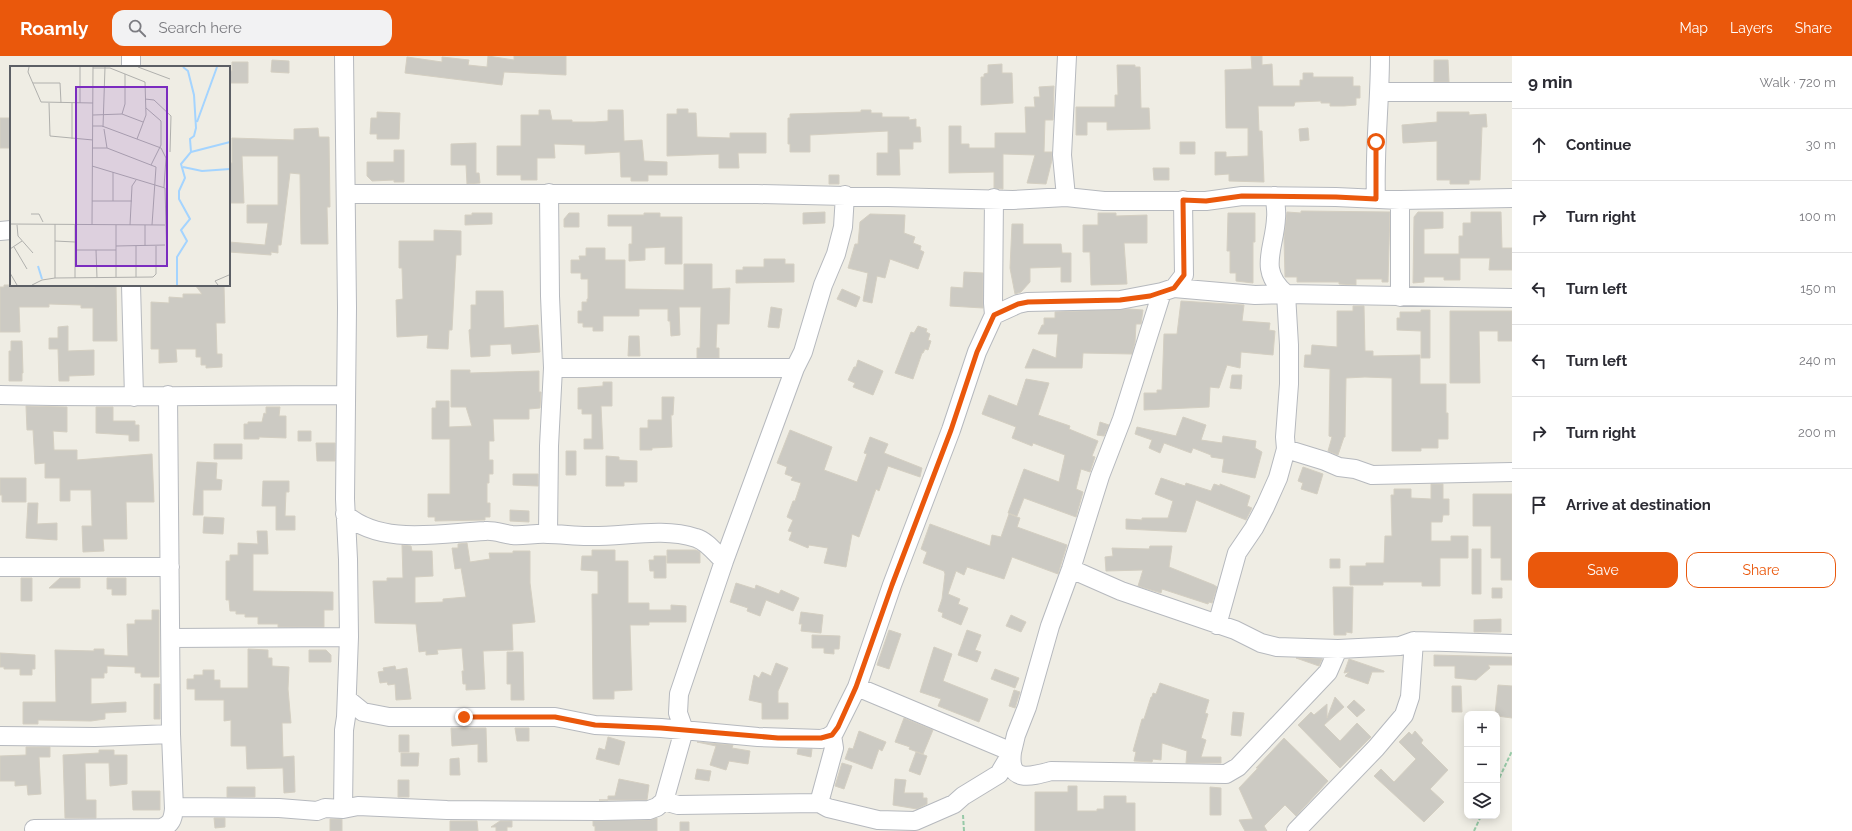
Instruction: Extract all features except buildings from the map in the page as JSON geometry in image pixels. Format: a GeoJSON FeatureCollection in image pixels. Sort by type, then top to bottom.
{"type":"FeatureCollection","features":[{"type":"Feature","properties":{"kind":"street"},"geometry":{"type":"LineString","coordinates":[[344,56],[346,194],[345,514],[348,559],[349,637],[347,698],[344,730],[344,809]]}},
{"type":"Feature","properties":{"kind":"street"},"geometry":{"type":"LineString","coordinates":[[1066,197],[1062,155],[1067,56]]}},
{"type":"Feature","properties":{"kind":"street"},"geometry":{"type":"LineString","coordinates":[[1376,199],[1376,142],[1380,92],[1380,56]]}},
{"type":"Feature","properties":{"kind":"street"},"geometry":{"type":"LineString","coordinates":[[1380,92],[1512,92]]}},
{"type":"Feature","properties":{"kind":"street"},"geometry":{"type":"LineString","coordinates":[[346,194],[550,193],[845,195],[994,198],[1013,200],[1066,197],[1104,201],[1206,201],[1242,196],[1336,197],[1400,200],[1512,198]]}},
{"type":"Feature","properties":{"kind":"street"},"geometry":{"type":"LineString","coordinates":[[548,534],[549,446],[553,368],[550,296],[550,193]]}},
{"type":"Feature","properties":{"kind":"street"},"geometry":{"type":"LineString","coordinates":[[174,809],[182,807],[234,807],[317,811],[325,808],[344,809],[358,806],[447,810],[649,810],[664,800],[684,730],[678,713],[679,694],[724,562],[795,368],[803,352],[823,285],[836,254],[843,227],[845,195]]}},
{"type":"Feature","properties":{"kind":"street"},"geometry":{"type":"LineString","coordinates":[[1217,625],[1227,593],[1236,553],[1254,528],[1265,507],[1278,478],[1286,449],[1285,437],[1290,345],[1286,294],[1276,285],[1270,268],[1270,254],[1276,219],[1275,196]]}},
{"type":"Feature","properties":{"kind":"street"},"geometry":{"type":"LineString","coordinates":[[347,698],[363,712],[389,717],[545,716],[595,725],[684,730],[778,738],[821,738],[832,735],[838,727],[856,687],[892,585],[951,430],[977,352],[994,315],[994,198]]}},
{"type":"Feature","properties":{"kind":"street"},"geometry":{"type":"LineString","coordinates":[[1183,200],[1184,275],[1168,290],[1098,484],[1050,626],[1027,707],[1016,735],[1010,764],[1013,769],[1021,775],[1034,776],[1051,771],[1226,774],[1238,767],[1315,687],[1328,672],[1338,649]]}},
{"type":"Feature","properties":{"kind":"street"},"geometry":{"type":"LineString","coordinates":[[1400,200],[1400,297]]}},
{"type":"Feature","properties":{"kind":"street"},"geometry":{"type":"LineString","coordinates":[[0,231],[10,230]]}},
{"type":"Feature","properties":{"kind":"street"},"geometry":{"type":"LineString","coordinates":[[131,286],[134,397]]}},
{"type":"Feature","properties":{"kind":"street"},"geometry":{"type":"LineString","coordinates":[[994,315],[1018,304],[1028,302],[1120,300],[1168,290],[1256,295],[1286,294],[1512,298]]}},
{"type":"Feature","properties":{"kind":"street"},"geometry":{"type":"LineString","coordinates":[[553,368],[795,368]]}},
{"type":"Feature","properties":{"kind":"street"},"geometry":{"type":"LineString","coordinates":[[0,395],[134,397],[168,395],[346,395]]}},
{"type":"Feature","properties":{"kind":"street"},"geometry":{"type":"LineString","coordinates":[[34,828],[161,828],[168,826],[173,818],[168,395]]}},
{"type":"Feature","properties":{"kind":"street"},"geometry":{"type":"LineString","coordinates":[[1286,449],[1339,467],[1355,469],[1372,475],[1512,472]]}},
{"type":"Feature","properties":{"kind":"street"},"geometry":{"type":"LineString","coordinates":[[345,514],[355,523],[368,529],[387,533],[429,535],[487,530],[512,535],[548,534],[593,536],[658,532],[698,538],[711,548],[724,562]]}},
{"type":"Feature","properties":{"kind":"street"},"geometry":{"type":"LineString","coordinates":[[0,567],[170,567]]}},
{"type":"Feature","properties":{"kind":"street"},"geometry":{"type":"LineString","coordinates":[[1070,569],[1121,591],[1235,630],[1261,643],[1277,647],[1338,649],[1400,646],[1414,641],[1512,644]]}},
{"type":"Feature","properties":{"kind":"street"},"geometry":{"type":"LineString","coordinates":[[171,638],[349,637]]}},
{"type":"Feature","properties":{"kind":"street"},"geometry":{"type":"LineString","coordinates":[[1296,831],[1376,748],[1404,715],[1410,697],[1414,641]]}},
{"type":"Feature","properties":{"kind":"street"},"geometry":{"type":"LineString","coordinates":[[856,687],[1012,752]]}},
{"type":"Feature","properties":{"kind":"street"},"geometry":{"type":"LineString","coordinates":[[0,736],[95,737],[171,734]]}},
{"type":"Feature","properties":{"kind":"street"},"geometry":{"type":"LineString","coordinates":[[819,803],[834,748],[832,735]]}},
{"type":"Feature","properties":{"kind":"street"},"geometry":{"type":"LineString","coordinates":[[664,800],[678,805],[819,803],[828,808],[878,820],[915,822],[954,804],[963,796],[999,774],[1012,752]]}},
{"type":"Feature","properties":{"kind":"path"},"geometry":{"type":"LineString","coordinates":[[1500,777],[1512,751]]}},
{"type":"Feature","properties":{"kind":"path"},"geometry":{"type":"LineString","coordinates":[[1474,831],[1480,819]]}},
{"type":"Feature","properties":{"kind":"route"},"geometry":{"type":"LineString","coordinates":[[464,717],[555,717],[595,725],[661,728],[738,736],[795,738],[828,737],[834,733],[838,727],[856,687],[892,585],[951,430],[977,352],[987,334],[994,315],[1018,304],[1028,302],[1120,300],[1132,297],[1150,296],[1174,288],[1184,275],[1185,242],[1183,200],[1206,201],[1242,196],[1376,199],[1376,142]]}}]}
